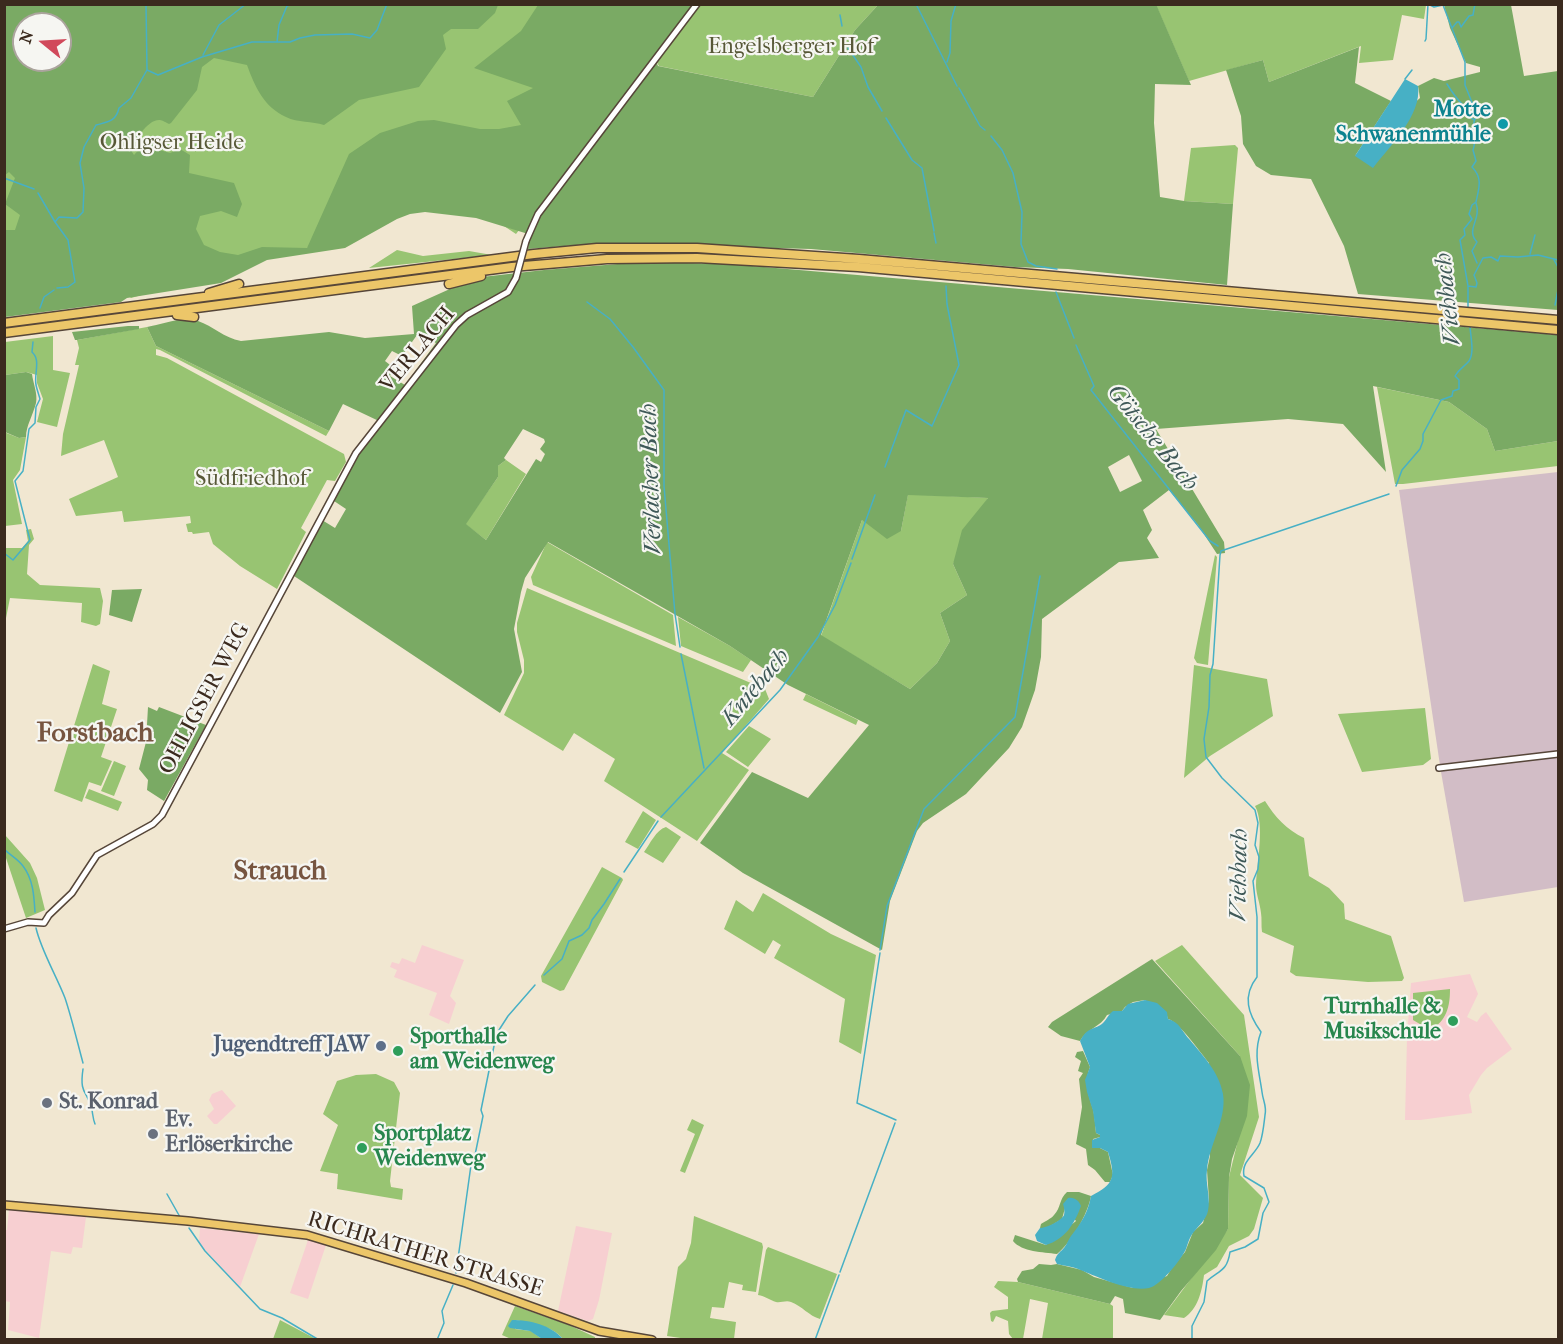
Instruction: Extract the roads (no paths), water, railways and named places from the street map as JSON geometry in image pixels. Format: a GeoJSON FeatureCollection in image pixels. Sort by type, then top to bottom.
{"type":"FeatureCollection","features":[{"type":"Feature","properties":{"kind":"highway"},"geometry":{"type":"LineString","coordinates":[[4,323],[534,254],[597,248],[697,248],[859,259],[1558,320]]}},
{"type":"Feature","properties":{"kind":"highway"},"geometry":{"type":"LineString","coordinates":[[507,253],[534,254]]}},
{"type":"Feature","properties":{"kind":"highway"},"geometry":{"type":"LineString","coordinates":[[4,333],[512,267],[607,259],[661,258],[835,266],[1558,330]]}},
{"type":"Feature","properties":{"kind":"highway"},"geometry":{"type":"LineString","coordinates":[[449,284],[512,267]]}},
{"type":"Feature","properties":{"kind":"highway"},"geometry":{"type":"LineString","coordinates":[[186,300],[239,284]]}},
{"type":"Feature","properties":{"kind":"highway"},"geometry":{"type":"LineString","coordinates":[[144,315],[194,317]]}},
{"type":"Feature","properties":{"kind":"main road","name":"RICHRATHER STRASSE"},"geometry":{"type":"LineString","coordinates":[[4,1205],[306,1234],[464,1282],[599,1331],[652,1340]]}},
{"type":"Feature","properties":{"kind":"street","name":"VERLACH"},"geometry":{"type":"LineString","coordinates":[[355,455],[456,325],[466,315],[508,292],[516,278],[526,240],[538,214],[698,4]]}},
{"type":"Feature","properties":{"kind":"street","name":"OHLIGSER WEG"},"geometry":{"type":"LineString","coordinates":[[4,929],[28,922],[44,923],[72,893],[97,855],[153,824],[162,815],[355,455]]}},
{"type":"Feature","properties":{"kind":"street"},"geometry":{"type":"LineString","coordinates":[[1439,768],[1558,754]]}},
{"type":"Feature","properties":{"kind":"water"},"geometry":{"type":"Polygon","coordinates":[[[1405,79],[1418,86],[1415,108],[1396,140],[1373,168],[1355,156],[1405,79]]]}},
{"type":"Feature","properties":{"kind":"water"},"geometry":{"type":"Polygon","coordinates":[[[1145,1000],[1157,1003],[1167,1012],[1168,1019],[1178,1025],[1206,1059],[1221,1086],[1224,1103],[1208,1161],[1209,1206],[1207,1214],[1170,1272],[1154,1286],[1141,1289],[1115,1284],[1077,1268],[1057,1264],[1055,1260],[1084,1218],[1091,1196],[1109,1184],[1112,1174],[1108,1152],[1100,1148],[1092,1148],[1092,1140],[1100,1135],[1096,1133],[1085,1080],[1090,1067],[1080,1041],[1089,1031],[1103,1023],[1113,1011],[1122,1011],[1128,1004],[1145,1000]]]}},
{"type":"Feature","properties":{"kind":"water"},"geometry":{"type":"Polygon","coordinates":[[[1068,1198],[1073,1198],[1081,1206],[1072,1225],[1064,1235],[1053,1242],[1046,1245],[1037,1241],[1035,1235],[1040,1228],[1053,1224],[1064,1215],[1063,1204],[1068,1198]]]}},
{"type":"Feature","properties":{"kind":"water"},"geometry":{"type":"Polygon","coordinates":[[[512,1320],[540,1324],[563,1339],[542,1339],[530,1331],[510,1328],[508,1326],[512,1320]]]}},
{"type":"Feature","properties":{"kind":"waterway"},"geometry":{"type":"LineString","coordinates":[[146,4],[147,70]]}},
{"type":"Feature","properties":{"kind":"waterway"},"geometry":{"type":"LineString","coordinates":[[203,55],[219,25],[246,4]]}},
{"type":"Feature","properties":{"kind":"waterway"},"geometry":{"type":"LineString","coordinates":[[277,42],[279,25],[287,6],[292,4]]}},
{"type":"Feature","properties":{"kind":"waterway"},"geometry":{"type":"LineString","coordinates":[[55,222],[59,217],[77,218],[83,212],[84,188],[80,163],[84,147],[96,125],[113,119],[119,108],[131,98],[147,70],[158,75],[202,57],[252,42],[290,42],[315,35],[352,34],[370,38],[377,30],[387,4]]}},
{"type":"Feature","properties":{"kind":"waterway","name":"Götsche Bach"},"geometry":{"type":"LineString","coordinates":[[916,4],[957,86]]}},
{"type":"Feature","properties":{"kind":"waterway"},"geometry":{"type":"LineString","coordinates":[[947,62],[950,53],[951,21],[956,4]]}},
{"type":"Feature","properties":{"kind":"waterway","name":"Viehbach"},"geometry":{"type":"LineString","coordinates":[[1425,41],[1428,4],[1434,7],[1443,5],[1465,62],[1465,85],[1477,115],[1473,125],[1473,150],[1476,161],[1472,167],[1478,175],[1479,188],[1476,202],[1472,205],[1469,214],[1472,219],[1464,229],[1465,235],[1460,240],[1468,286],[1468,308]]}},
{"type":"Feature","properties":{"kind":"waterway"},"geometry":{"type":"LineString","coordinates":[[1452,28],[1457,22],[1461,27],[1469,16],[1473,15],[1475,4]]}},
{"type":"Feature","properties":{"kind":"waterway","name":"Kniebach"},"geometry":{"type":"LineString","coordinates":[[840,15],[842,26]]}},
{"type":"Feature","properties":{"kind":"waterway","name":"Kniebach"},"geometry":{"type":"LineString","coordinates":[[848,48],[861,67],[868,87],[882,111]]}},
{"type":"Feature","properties":{"kind":"waterway"},"geometry":{"type":"LineString","coordinates":[[1405,79],[1412,70]]}},
{"type":"Feature","properties":{"kind":"waterway"},"geometry":{"type":"LineString","coordinates":[[1447,84],[1474,120]]}},
{"type":"Feature","properties":{"kind":"waterway","name":"Götsche Bach"},"geometry":{"type":"LineString","coordinates":[[959,88],[980,126],[985,130]]}},
{"type":"Feature","properties":{"kind":"waterway","name":"Kniebach"},"geometry":{"type":"LineString","coordinates":[[886,118],[912,160],[922,168],[934,231]]}},
{"type":"Feature","properties":{"kind":"waterway","name":"Götsche Bach"},"geometry":{"type":"LineString","coordinates":[[991,136],[1002,150],[1013,173],[1022,212],[1021,244],[1028,262],[1036,266],[1057,269]]}},
{"type":"Feature","properties":{"kind":"waterway"},"geometry":{"type":"LineString","coordinates":[[4,178],[34,189]]}},
{"type":"Feature","properties":{"kind":"waterway"},"geometry":{"type":"LineString","coordinates":[[38,193],[68,240],[75,282],[68,287],[57,288]]}},
{"type":"Feature","properties":{"kind":"waterway"},"geometry":{"type":"LineString","coordinates":[[1476,203],[1477,214],[1473,233],[1477,242],[1472,251],[1477,263]]}},
{"type":"Feature","properties":{"kind":"waterway","name":"Kniebach"},"geometry":{"type":"LineString","coordinates":[[934,233],[936,243]]}},
{"type":"Feature","properties":{"kind":"waterway"},"geometry":{"type":"LineString","coordinates":[[1530,254],[1535,235]]}},
{"type":"Feature","properties":{"kind":"waterway"},"geometry":{"type":"LineString","coordinates":[[1468,286],[1476,287],[1474,275],[1483,258],[1491,257],[1498,261],[1500,256],[1538,255],[1558,260]]}},
{"type":"Feature","properties":{"kind":"waterway"},"geometry":{"type":"LineString","coordinates":[[1554,260],[1558,267]]}},
{"type":"Feature","properties":{"kind":"waterway","name":"Kniebach"},"geometry":{"type":"LineString","coordinates":[[885,467],[906,410],[932,426],[959,365],[947,304],[946,286]]}},
{"type":"Feature","properties":{"kind":"waterway"},"geometry":{"type":"LineString","coordinates":[[40,308],[44,297],[54,290]]}},
{"type":"Feature","properties":{"kind":"waterway"},"geometry":{"type":"LineString","coordinates":[[1555,305],[1558,290]]}},
{"type":"Feature","properties":{"kind":"waterway","name":"Götsche Bach"},"geometry":{"type":"LineString","coordinates":[[1056,292],[1074,338]]}},
{"type":"Feature","properties":{"kind":"waterway","name":"Verlacher Bach"},"geometry":{"type":"LineString","coordinates":[[587,302],[610,319],[664,390],[664,486],[680,647]]}},
{"type":"Feature","properties":{"kind":"waterway","name":"Viehbach"},"geometry":{"type":"LineString","coordinates":[[1396,486],[1402,470],[1420,449],[1423,434],[1441,400],[1452,396],[1453,391],[1459,389],[1459,380],[1455,376],[1469,361],[1472,353],[1470,325]]}},
{"type":"Feature","properties":{"kind":"waterway"},"geometry":{"type":"LineString","coordinates":[[4,553],[13,560],[30,540],[15,481],[23,471],[29,429],[35,423],[36,407],[40,399],[36,385],[37,363],[32,352],[33,342]]}},
{"type":"Feature","properties":{"kind":"waterway","name":"Götsche Bach"},"geometry":{"type":"LineString","coordinates":[[1076,345],[1094,386],[1091,390],[1210,541],[1218,546]]}},
{"type":"Feature","properties":{"kind":"waterway","name":"Viehbach"},"geometry":{"type":"LineString","coordinates":[[1192,1340],[1192,1326],[1204,1302],[1207,1281],[1225,1267],[1230,1252],[1258,1239],[1263,1213],[1269,1202],[1264,1188],[1244,1176],[1246,1162],[1260,1143],[1265,1112],[1257,1062],[1257,1047],[1261,1032],[1248,1005],[1249,991],[1257,977],[1257,917],[1253,881],[1258,869],[1259,857],[1255,845],[1258,823],[1255,810],[1222,778],[1206,757],[1204,739],[1213,664],[1220,555],[1221,551],[1389,494]]}},
{"type":"Feature","properties":{"kind":"waterway","name":"Kniebach"},"geometry":{"type":"LineString","coordinates":[[852,559],[875,495]]}},
{"type":"Feature","properties":{"kind":"waterway","name":"Kniebach"},"geometry":{"type":"LineString","coordinates":[[661,817],[780,690],[818,637],[835,605],[851,563]]}},
{"type":"Feature","properties":{"kind":"waterway"},"geometry":{"type":"LineString","coordinates":[[880,950],[887,906],[924,809],[1015,717],[1040,576]]}},
{"type":"Feature","properties":{"kind":"waterway","name":"Verlacher Bach"},"geometry":{"type":"LineString","coordinates":[[681,654],[704,768]]}},
{"type":"Feature","properties":{"kind":"waterway","name":"Kniebach"},"geometry":{"type":"LineString","coordinates":[[624,872],[658,821]]}},
{"type":"Feature","properties":{"kind":"waterway"},"geometry":{"type":"LineString","coordinates":[[4,849],[21,864],[29,876],[35,912]]}},
{"type":"Feature","properties":{"kind":"waterway","name":"Kniebach"},"geometry":{"type":"LineString","coordinates":[[544,975],[562,959],[569,941],[582,935],[589,928],[620,879]]}},
{"type":"Feature","properties":{"kind":"waterway"},"geometry":{"type":"LineString","coordinates":[[36,928],[65,998],[83,1063]]}},
{"type":"Feature","properties":{"kind":"waterway"},"geometry":{"type":"LineString","coordinates":[[880,953],[857,1103],[896,1120]]}},
{"type":"Feature","properties":{"kind":"waterway","name":"Kniebach"},"geometry":{"type":"LineString","coordinates":[[499,1030],[535,985]]}},
{"type":"Feature","properties":{"kind":"waterway","name":"Kniebach"},"geometry":{"type":"LineString","coordinates":[[456,1273],[471,1165],[483,1116],[481,1110],[495,1041]]}},
{"type":"Feature","properties":{"kind":"waterway"},"geometry":{"type":"LineString","coordinates":[[83,1069],[83,1089],[95,1124]]}},
{"type":"Feature","properties":{"kind":"waterway"},"geometry":{"type":"LineString","coordinates":[[840,1272],[895,1123]]}},
{"type":"Feature","properties":{"kind":"waterway"},"geometry":{"type":"LineString","coordinates":[[167,1194],[180,1217]]}},
{"type":"Feature","properties":{"kind":"waterway"},"geometry":{"type":"LineString","coordinates":[[189,1228],[205,1251],[260,1309],[282,1318],[319,1340]]}},
{"type":"Feature","properties":{"kind":"waterway"},"geometry":{"type":"LineString","coordinates":[[815,1340],[839,1275]]}},
{"type":"Feature","properties":{"kind":"waterway","name":"Kniebach"},"geometry":{"type":"LineString","coordinates":[[437,1340],[444,1323],[442,1311],[453,1285]]}},
{"type":"Feature","properties":{"kind":"place","name":"Motte Schwanenmühle"},"geometry":{"type":"Point","coordinates":[1503,124]}},
{"type":"Feature","properties":{"kind":"place","name":"Turnhalle & Musikschule"},"geometry":{"type":"Point","coordinates":[1453,1021]}},
{"type":"Feature","properties":{"kind":"place","name":"Jugendtreff JAW"},"geometry":{"type":"Point","coordinates":[381,1046]}},
{"type":"Feature","properties":{"kind":"place","name":"Sporthalle am Weidenweg"},"geometry":{"type":"Point","coordinates":[398,1051]}},
{"type":"Feature","properties":{"kind":"place","name":"St. Konrad"},"geometry":{"type":"Point","coordinates":[47,1103]}},
{"type":"Feature","properties":{"kind":"place","name":"Ev. Erlöserkirche"},"geometry":{"type":"Point","coordinates":[153,1134]}},
{"type":"Feature","properties":{"kind":"place","name":"Sportplatz Weidenweg"},"geometry":{"type":"Point","coordinates":[362,1148]}},
{"type":"Feature","properties":{"kind":"district","name":"Forstbach"},"geometry":{"type":"Point","coordinates":[95,734]}},
{"type":"Feature","properties":{"kind":"district","name":"Strauch"},"geometry":{"type":"Point","coordinates":[280,872]}},
{"type":"Feature","properties":{"kind":"park label","name":"Engelsberger Hof"},"geometry":{"type":"Point","coordinates":[791,48]}},
{"type":"Feature","properties":{"kind":"park label","name":"Ohligser Heide"},"geometry":{"type":"Point","coordinates":[172,144]}},
{"type":"Feature","properties":{"kind":"park label","name":"Südfriedhof"},"geometry":{"type":"Point","coordinates":[251,480]}}]}
